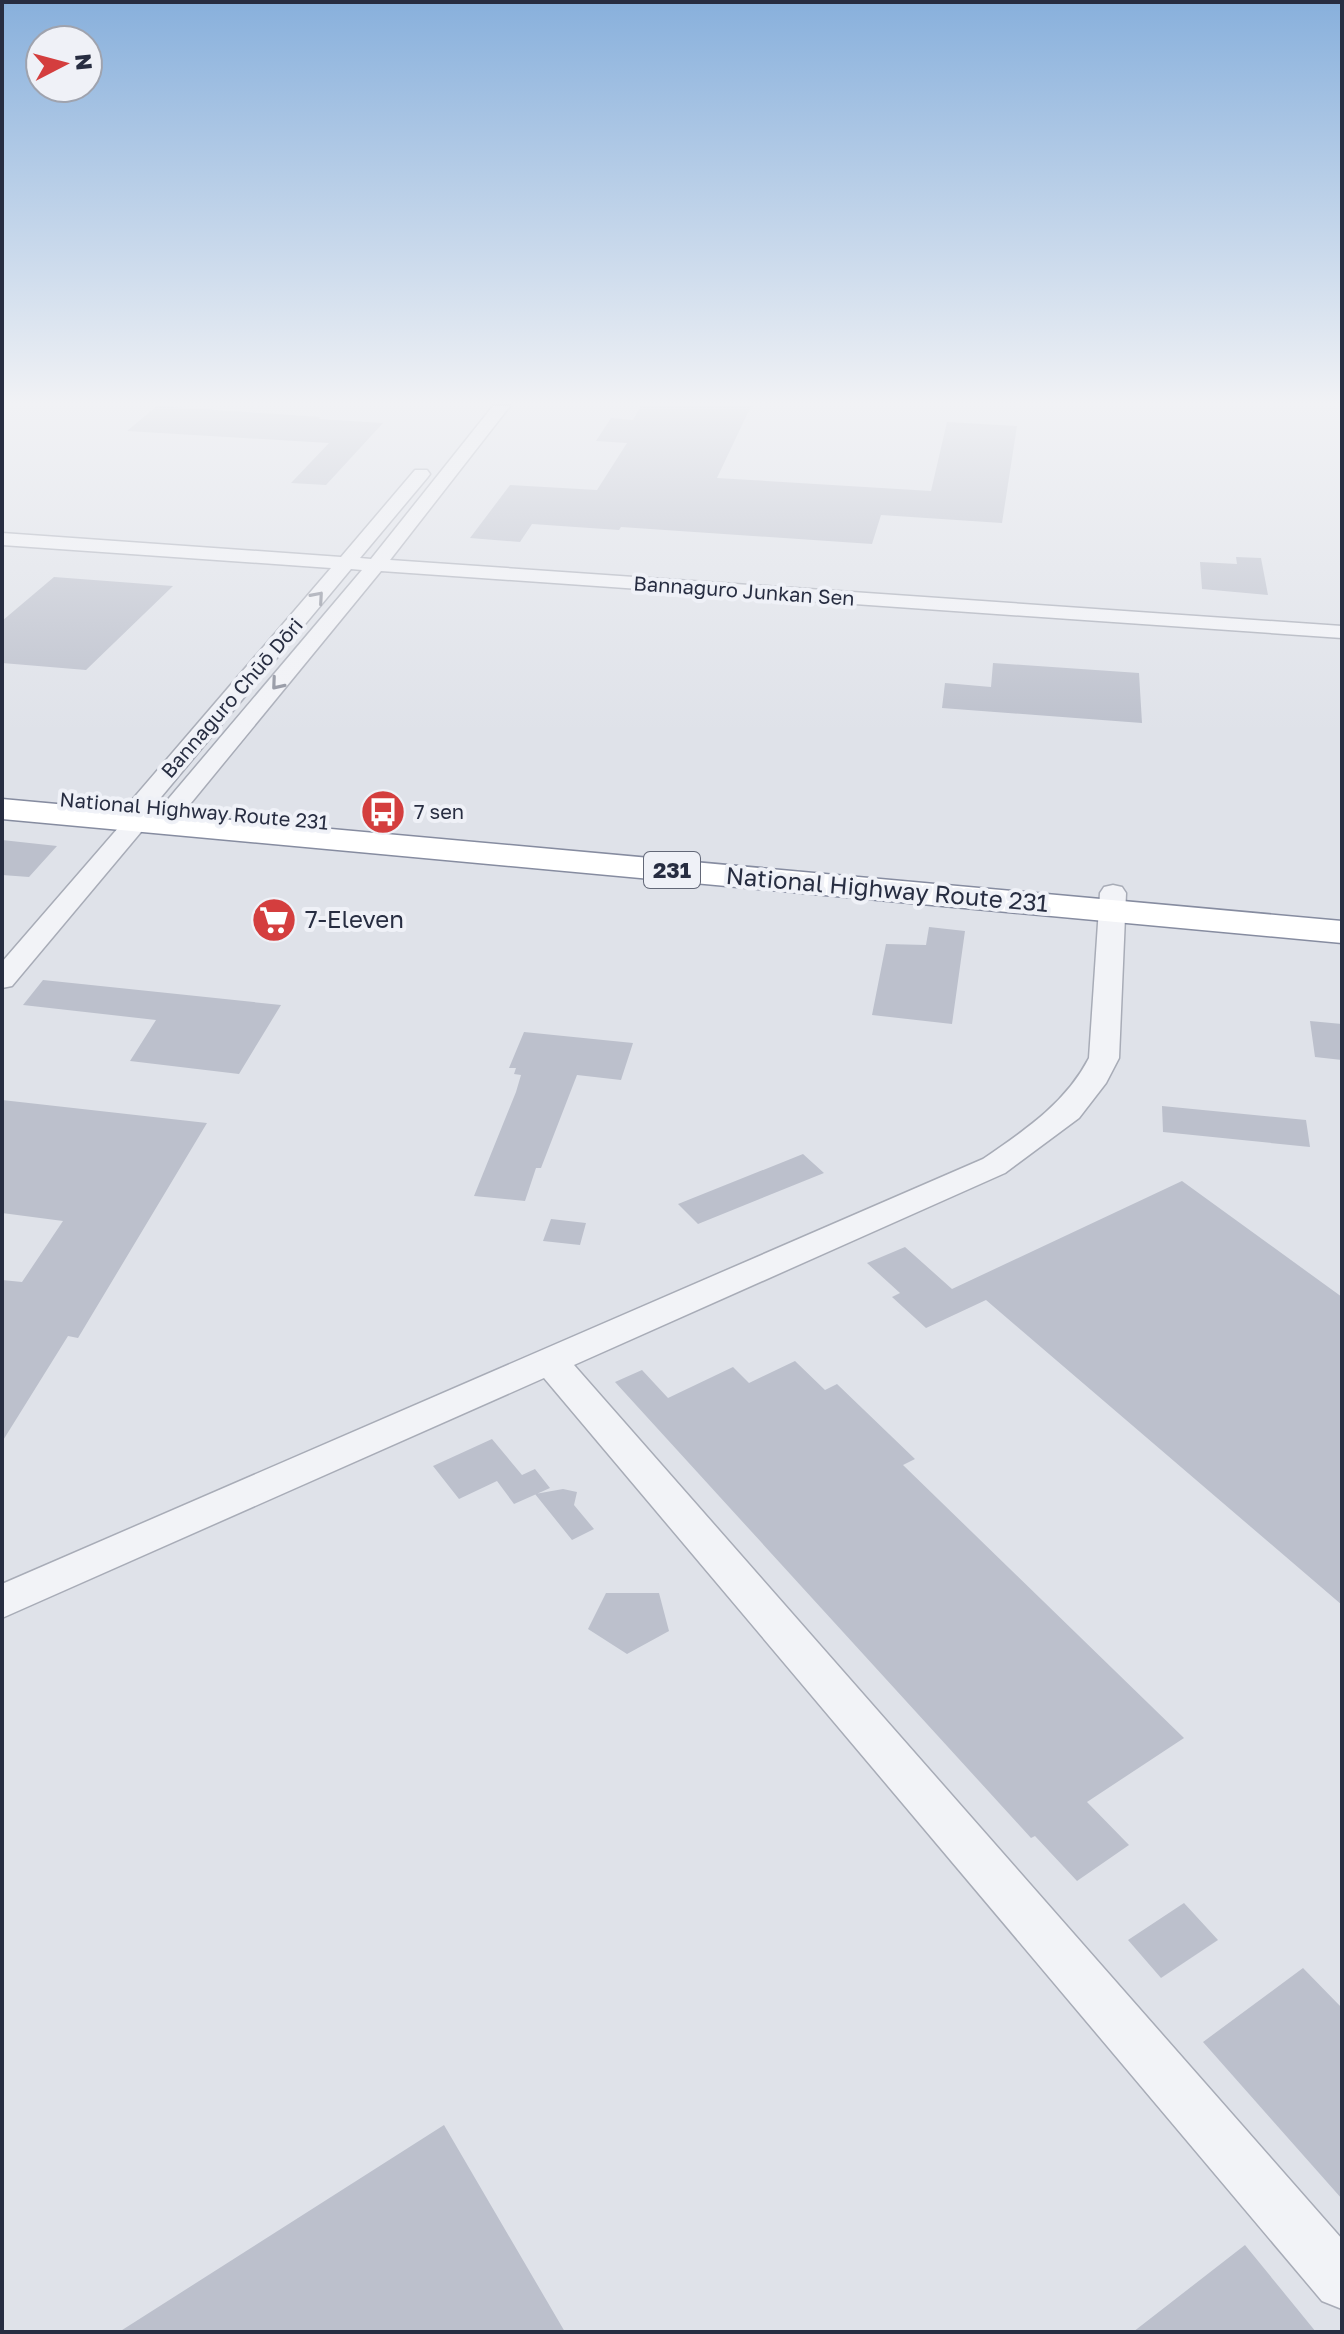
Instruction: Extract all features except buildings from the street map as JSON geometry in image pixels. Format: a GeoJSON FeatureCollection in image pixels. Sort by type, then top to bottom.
{"type":"FeatureCollection","features":[{"type":"Feature","properties":{"kind":"highway","name":"National Highway Route 231"},"geometry":{"type":"LineString","coordinates":[[2,794],[150,812],[1113,902],[1342,932]]}},
{"type":"Feature","properties":{"kind":"highway","name":"National Highway Route 231"},"geometry":{"type":"LineString","coordinates":[[2,809],[150,812]]}},
{"type":"Feature","properties":{"kind":"highway","name":"National Highway Route 231"},"geometry":{"type":"LineString","coordinates":[[1113,902],[1342,913]]}},
{"type":"Feature","properties":{"kind":"street","name":"Bannaguro Chūō Dōri"},"geometry":{"type":"LineString","coordinates":[[150,812],[386,515]]}},
{"type":"Feature","properties":{"kind":"street","name":"Bannaguro Chūō Dōri"},"geometry":{"type":"LineString","coordinates":[[150,812],[376,565],[416,515]]}},
{"type":"Feature","properties":{"kind":"street","name":"Bannaguro Junkan Sen"},"geometry":{"type":"LineString","coordinates":[[2,539],[1342,632]]}},
{"type":"Feature","properties":{"kind":"street"},"geometry":{"type":"LineString","coordinates":[[2,980],[150,812]]}},
{"type":"Feature","properties":{"kind":"street"},"geometry":{"type":"LineString","coordinates":[[2,1602],[994,1166],[1068,1111],[1091,1083],[1104,1058],[1113,902]]}},
{"type":"Feature","properties":{"kind":"street"},"geometry":{"type":"LineString","coordinates":[[549,1360],[1342,2281]]}},
{"type":"Feature","properties":{"kind":"place","name":"7 sen"},"geometry":{"type":"Point","coordinates":[383,812]}},
{"type":"Feature","properties":{"kind":"place","name":"7-Eleven"},"geometry":{"type":"Point","coordinates":[274,920]}}]}
